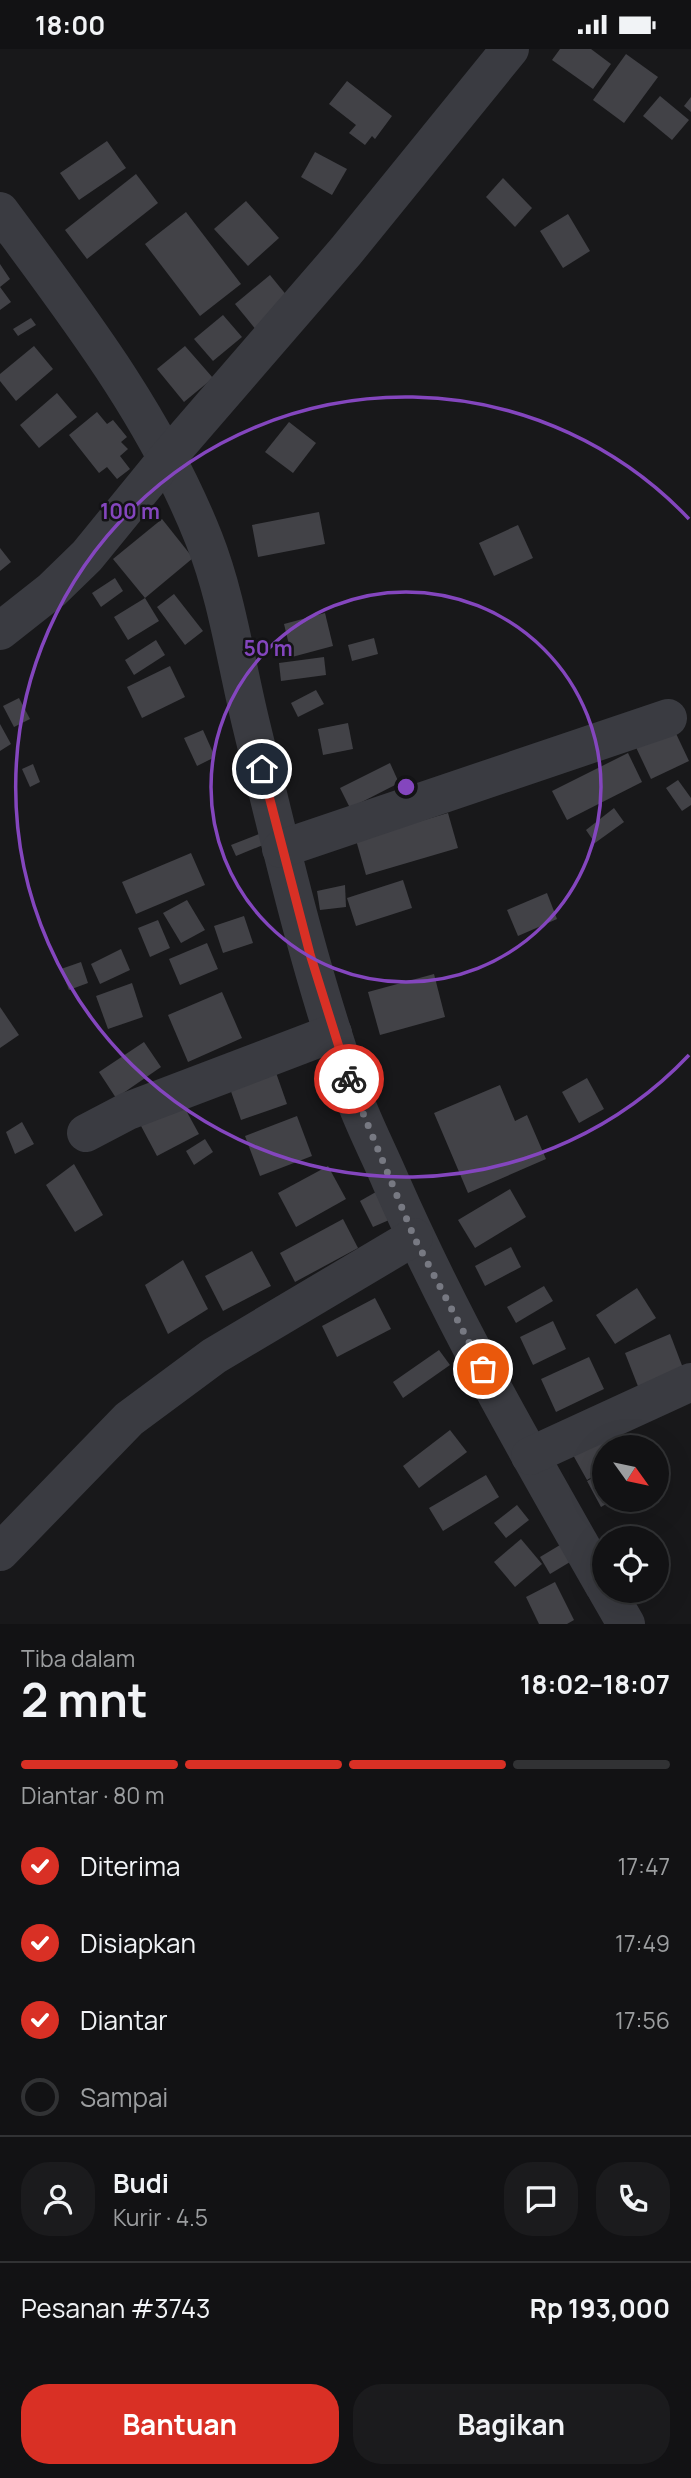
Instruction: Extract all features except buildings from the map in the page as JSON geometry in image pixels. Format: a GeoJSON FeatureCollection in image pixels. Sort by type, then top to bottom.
{"type":"FeatureCollection","features":[{"type":"Feature","properties":{"kind":"street"},"geometry":{"type":"LineString","coordinates":[[0,631],[73,571],[167,457],[346,251],[510,49]]}},
{"type":"Feature","properties":{"kind":"street"},"geometry":{"type":"LineString","coordinates":[[0,211],[108,359],[167,457],[206,543],[281,849],[333,1033],[358,1106],[414,1237],[530,1457],[592,1564]]}},
{"type":"Feature","properties":{"kind":"street"},"geometry":{"type":"LineString","coordinates":[[281,849],[668,718]]}},
{"type":"Feature","properties":{"kind":"street"},"geometry":{"type":"LineString","coordinates":[[86,1133],[128,1111],[333,1033]]}},
{"type":"Feature","properties":{"kind":"street"},"geometry":{"type":"LineString","coordinates":[[0,1552],[129,1419],[214,1356],[414,1237]]}},
{"type":"Feature","properties":{"kind":"street"},"geometry":{"type":"LineString","coordinates":[[530,1457],[691,1382]]}},
{"type":"Feature","properties":{"kind":"street"},"geometry":{"type":"LineString","coordinates":[[614,1603],[626,1624]]}},
{"type":"Feature","properties":{"kind":"way so far"},"geometry":{"type":"LineString","coordinates":[[349,1079],[414,1237],[483,1369]]}},
{"type":"Feature","properties":{"kind":"route"},"geometry":{"type":"LineString","coordinates":[[262,769],[310,954],[349,1079]]}}]}
